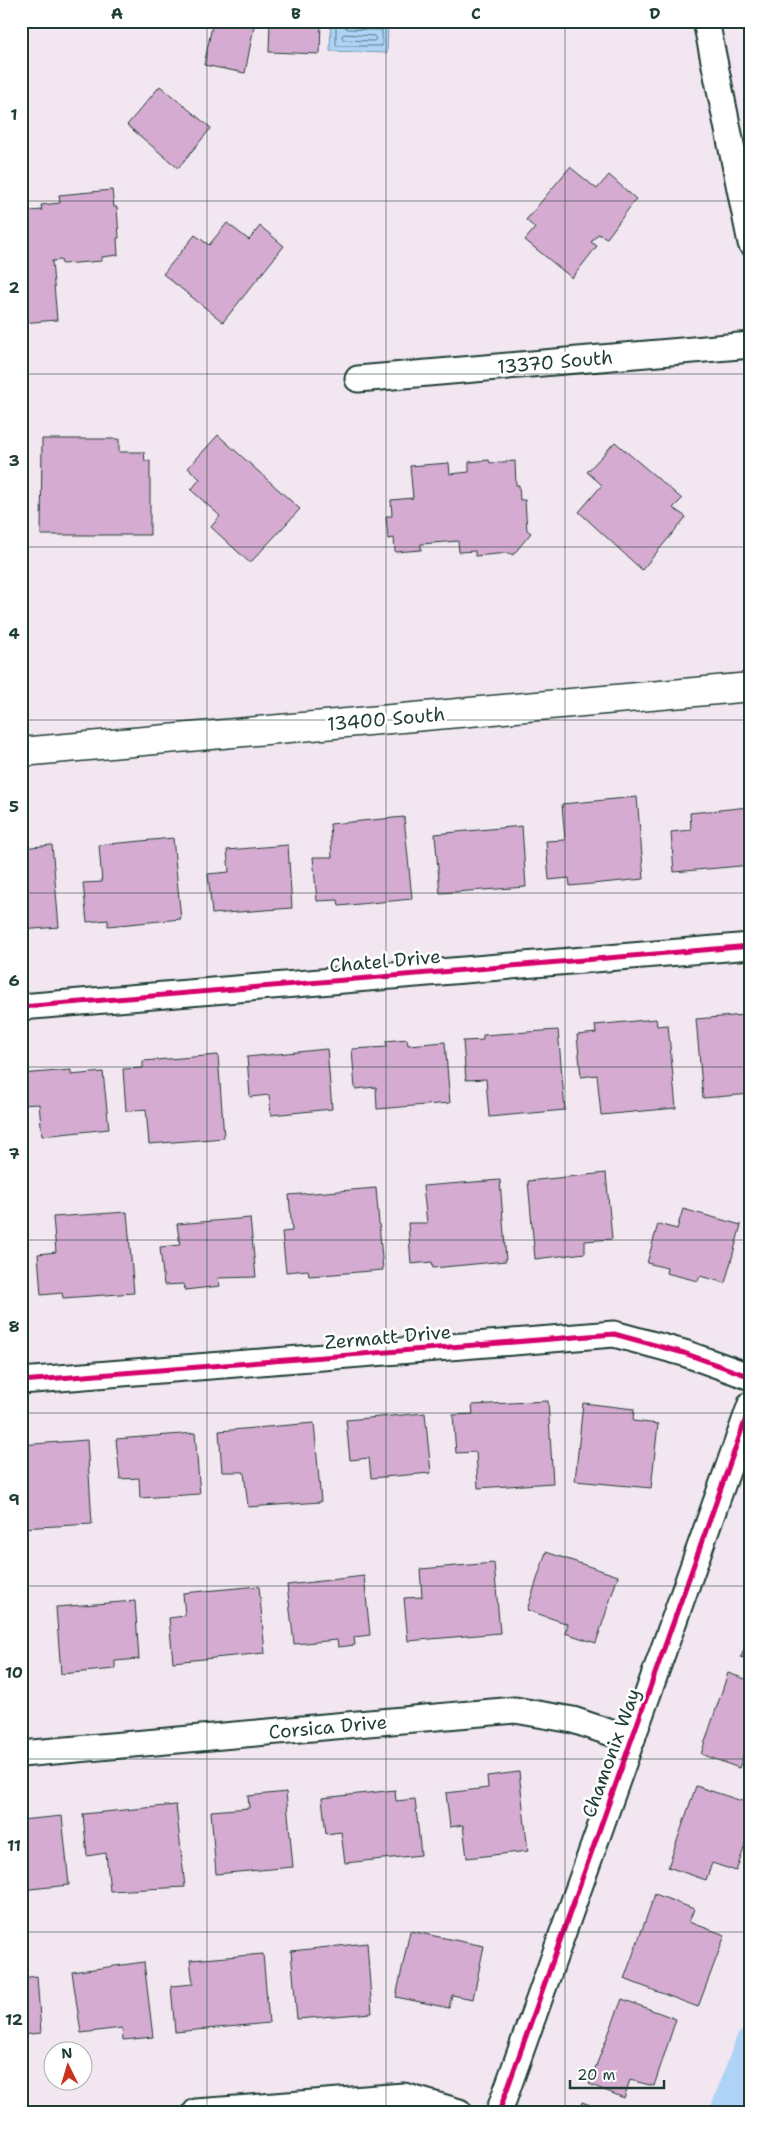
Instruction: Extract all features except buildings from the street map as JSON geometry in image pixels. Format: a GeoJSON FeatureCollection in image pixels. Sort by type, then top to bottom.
{"type":"FeatureCollection","features":[{"type":"Feature","properties":{"kind":"main road","name":"13400 South"},"geometry":{"type":"LineString","coordinates":[[21,752],[751,687]]}},
{"type":"Feature","properties":{"kind":"street"},"geometry":{"type":"LineString","coordinates":[[706,21],[751,243]]}},
{"type":"Feature","properties":{"kind":"street","name":"13370 South"},"geometry":{"type":"LineString","coordinates":[[358,379],[751,345]]}},
{"type":"Feature","properties":{"kind":"street","name":"Chatel Drive"},"geometry":{"type":"LineString","coordinates":[[21,1007],[751,946]]}},
{"type":"Feature","properties":{"kind":"street","name":"Zermatt Drive"},"geometry":{"type":"LineString","coordinates":[[21,1381],[614,1334],[684,1353],[751,1377]]}},
{"type":"Feature","properties":{"kind":"street","name":"Chamonix Way"},"geometry":{"type":"LineString","coordinates":[[499,2112],[751,1404]]}},
{"type":"Feature","properties":{"kind":"street","name":"Corsica Drive"},"geometry":{"type":"LineString","coordinates":[[21,1754],[515,1710],[574,1720],[632,1740]]}},
{"type":"Feature","properties":{"kind":"street"},"geometry":{"type":"LineString","coordinates":[[196,2112],[404,2096],[459,2112]]}},
{"type":"Feature","properties":{"kind":"water"},"geometry":{"type":"Polygon","coordinates":[[[331,23],[388,25],[387,53],[330,51],[331,23]]]}},
{"type":"Feature","properties":{"kind":"waterway"},"geometry":{"type":"LineString","coordinates":[[726,2112],[751,2044]]}},
{"type":"Feature","properties":{"kind":"cycle path"},"geometry":{"type":"LineString","coordinates":[[21,1007],[751,946]]}},
{"type":"Feature","properties":{"kind":"cycle path"},"geometry":{"type":"LineString","coordinates":[[21,1381],[614,1334],[684,1353],[751,1377]]}},
{"type":"Feature","properties":{"kind":"cycle path"},"geometry":{"type":"LineString","coordinates":[[499,2112],[751,1404]]}}]}
